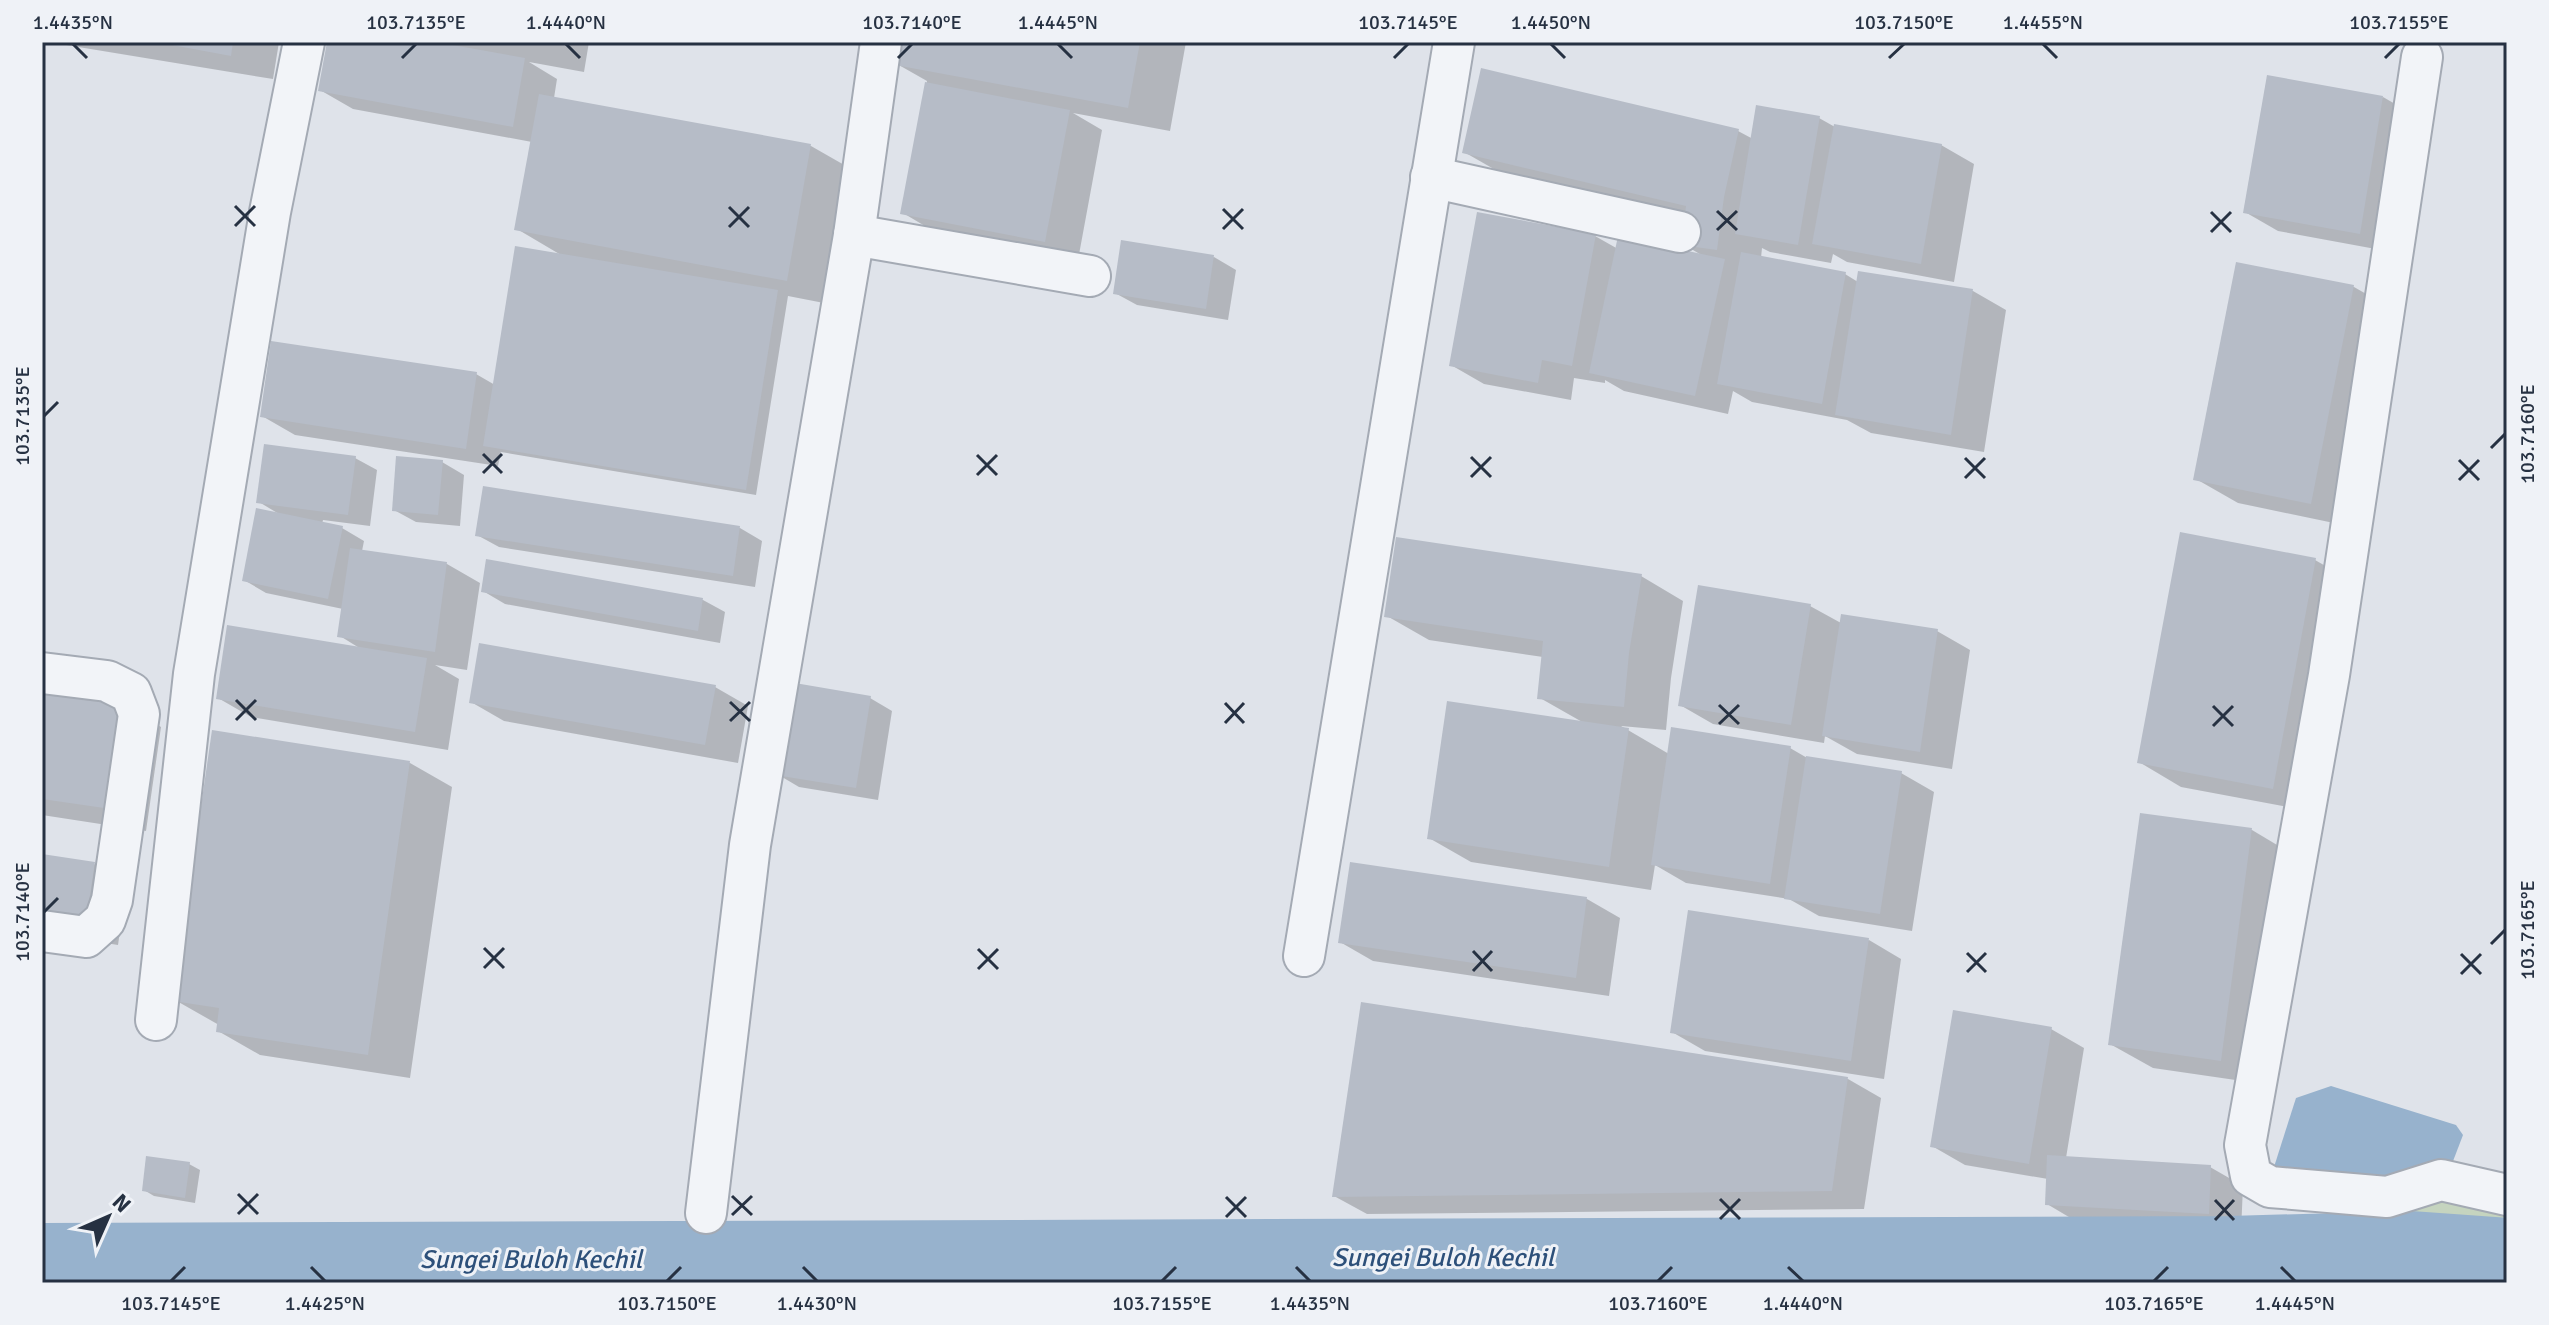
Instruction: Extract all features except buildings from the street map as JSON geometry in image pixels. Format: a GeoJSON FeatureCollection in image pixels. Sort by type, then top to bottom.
{"type":"FeatureCollection","features":[{"type":"Feature","properties":{"kind":"lane"},"geometry":{"type":"LineString","coordinates":[[156,1020],[194,674],[270,212],[304,42]]}},
{"type":"Feature","properties":{"kind":"lane"},"geometry":{"type":"LineString","coordinates":[[706,1213],[750,845],[854,235],[881,42]]}},
{"type":"Feature","properties":{"kind":"lane"},"geometry":{"type":"LineString","coordinates":[[1304,956],[1454,42]]}},
{"type":"Feature","properties":{"kind":"lane"},"geometry":{"type":"LineString","coordinates":[[2422,57],[2329,675],[2245,1145],[2251,1176],[2270,1187],[2387,1197],[2441,1180],[2507,1195]]}},
{"type":"Feature","properties":{"kind":"lane"},"geometry":{"type":"LineString","coordinates":[[1431,177],[1680,232]]}},
{"type":"Feature","properties":{"kind":"lane"},"geometry":{"type":"LineString","coordinates":[[854,235],[1090,276]]}},
{"type":"Feature","properties":{"kind":"lane"},"geometry":{"type":"LineString","coordinates":[[42,673],[107,681],[131,693],[139,714],[112,900],[105,920],[86,937],[42,931]]}},
{"type":"Feature","properties":{"kind":"green space"},"geometry":{"type":"Polygon","coordinates":[[[2435,1194],[2507,1205],[2507,1283],[2348,1283],[2348,1227],[2375,1211],[2435,1194]]]}},
{"type":"Feature","properties":{"kind":"water"},"geometry":{"type":"Polygon","coordinates":[[[2331,1086],[2456,1125],[2463,1135],[2450,1169],[2385,1190],[2274,1167],[2296,1098],[2331,1086]]]}},
{"type":"Feature","properties":{"kind":"waterway","name":"Sungei Buloh Kechil"},"geometry":{"type":"LineString","coordinates":[[42,1261],[2230,1254],[2409,1249],[2507,1256]]}}]}
